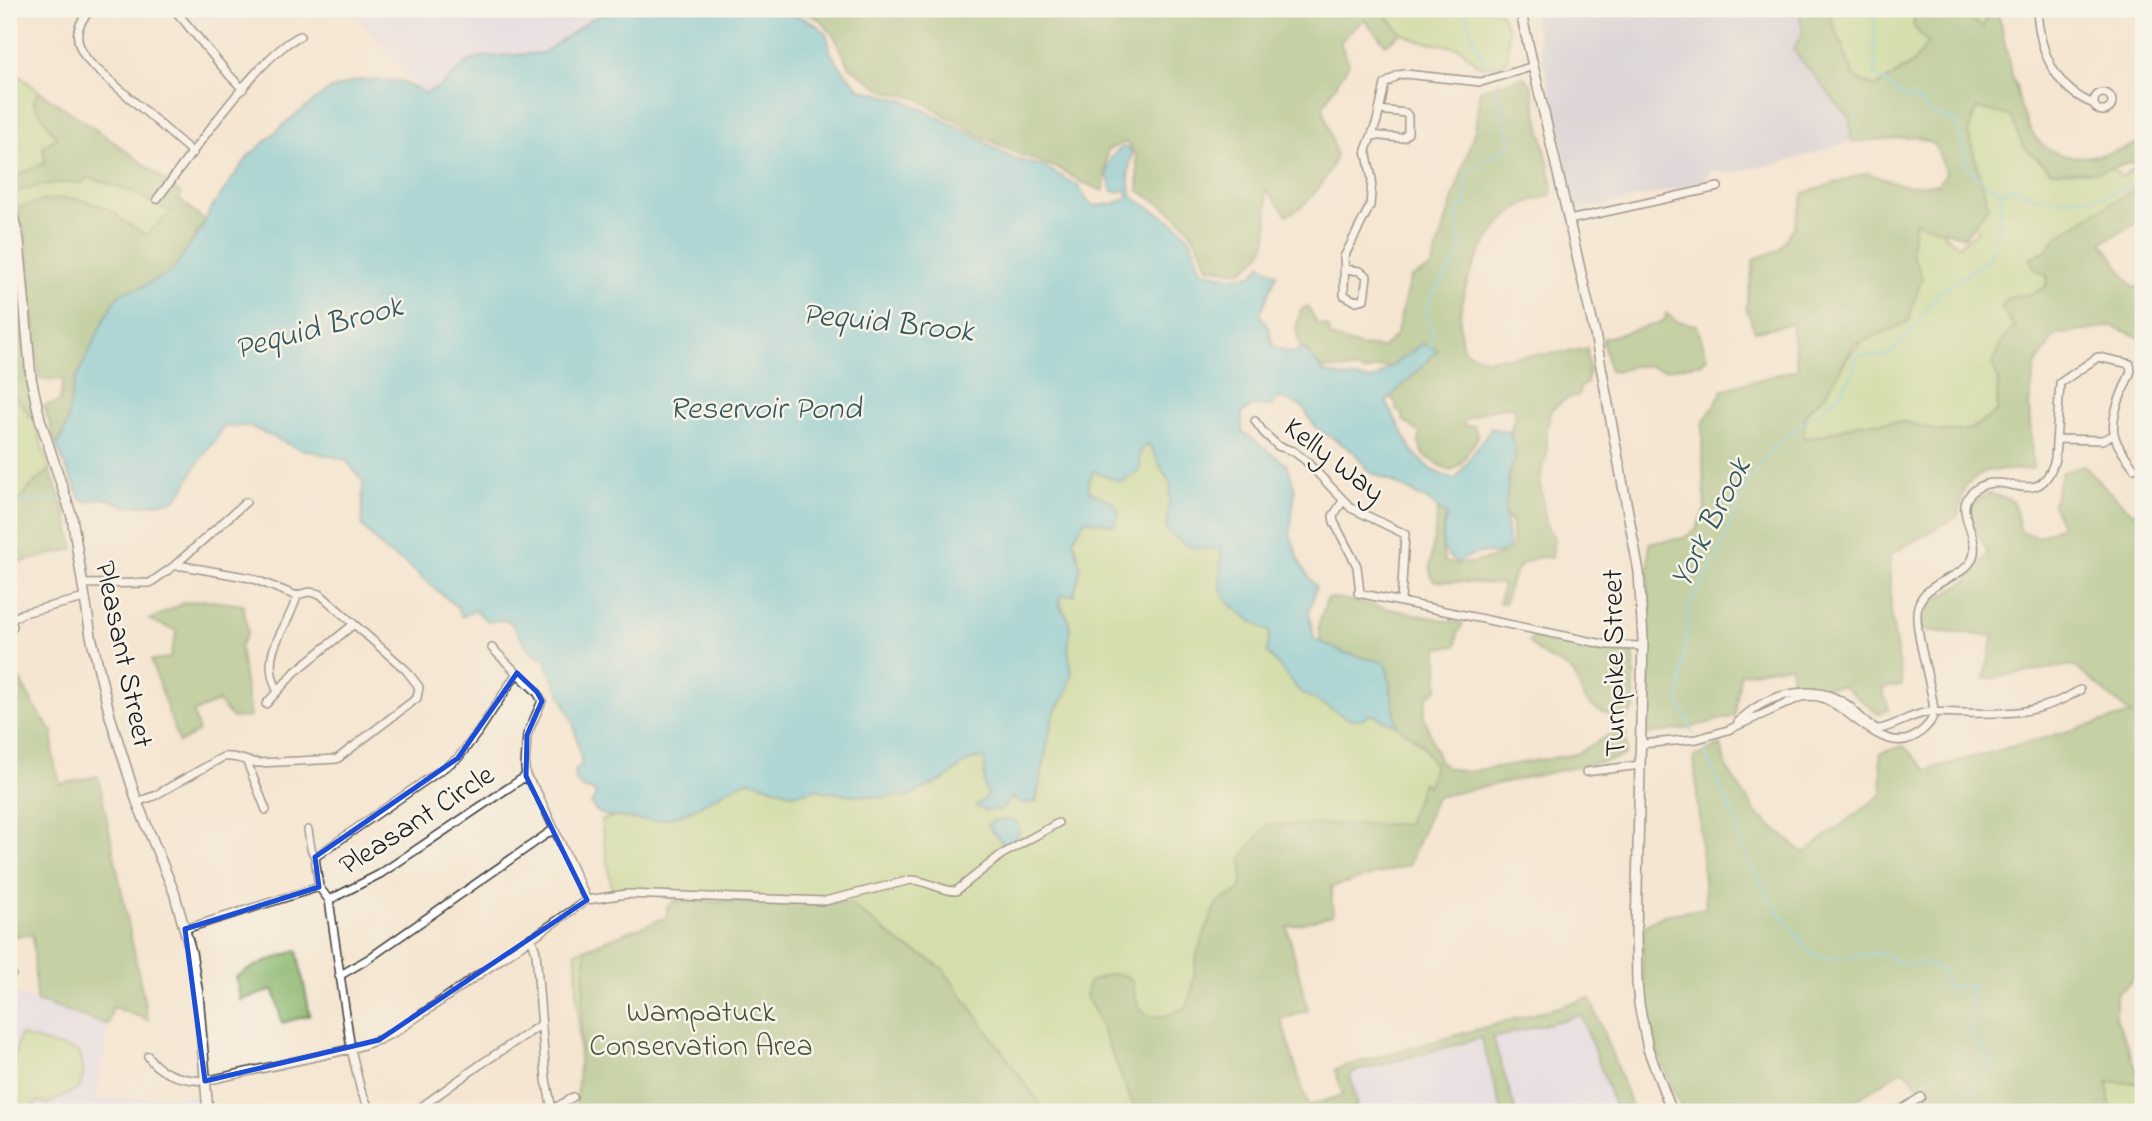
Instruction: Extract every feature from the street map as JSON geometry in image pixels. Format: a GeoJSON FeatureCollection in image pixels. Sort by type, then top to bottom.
{"type":"FeatureCollection","features":[{"type":"Feature","properties":{"kind":"main road","name":"Turnpike Street"},"geometry":{"type":"LineString","coordinates":[[1520,9],[1602,367],[1639,572],[1642,646],[1636,933],[1639,1004],[1648,1049],[1672,1112]]}},
{"type":"Feature","properties":{"kind":"main road","name":"Pleasant Street"},"geometry":{"type":"LineString","coordinates":[[9,202],[19,240],[31,377],[40,419],[71,511],[85,598],[110,716],[136,802],[170,882],[185,929],[198,994],[208,1112]]}},
{"type":"Feature","properties":{"kind":"street"},"geometry":{"type":"LineString","coordinates":[[92,9],[78,29],[81,52],[91,64],[193,153]]}},
{"type":"Feature","properties":{"kind":"street"},"geometry":{"type":"LineString","coordinates":[[174,9],[243,89]]}},
{"type":"Feature","properties":{"kind":"street"},"geometry":{"type":"LineString","coordinates":[[2037,9],[2039,36],[2052,69],[2080,99],[2094,104]]}},
{"type":"Feature","properties":{"kind":"street"},"geometry":{"type":"LineString","coordinates":[[157,199],[243,89],[283,45],[300,36]]}},
{"type":"Feature","properties":{"kind":"street"},"geometry":{"type":"LineString","coordinates":[[1344,269],[1360,271],[1367,276],[1364,299],[1355,301],[1344,295],[1344,269],[1346,251],[1365,218],[1372,195],[1372,179],[1366,150],[1385,84],[1398,75],[1481,82],[1534,66]]}},
{"type":"Feature","properties":{"kind":"street"},"geometry":{"type":"LineString","coordinates":[[1372,135],[1400,138],[1408,133],[1406,113],[1379,110]]}},
{"type":"Feature","properties":{"kind":"street"},"geometry":{"type":"LineString","coordinates":[[1569,220],[1718,187]]}},
{"type":"Feature","properties":{"kind":"street"},"geometry":{"type":"LineString","coordinates":[[1735,725],[1801,696],[1811,696],[1821,697],[1835,704],[1884,737],[1901,741],[1920,733],[1933,719],[1934,712],[1917,624],[1918,606],[1923,595],[1934,585],[1970,564],[1975,544],[1965,517],[1965,504],[1973,490],[1985,484],[1999,483],[2028,488],[2039,484],[2052,470],[2060,383],[2101,356],[2128,363],[2131,368],[2115,415],[2114,435],[2134,468]]}},
{"type":"Feature","properties":{"kind":"street","name":"Kelly Way"},"geometry":{"type":"LineString","coordinates":[[1255,421],[1278,446],[1293,451],[1305,460],[1343,501],[1364,516],[1405,534],[1401,602]]}},
{"type":"Feature","properties":{"kind":"street"},"geometry":{"type":"LineString","coordinates":[[2056,439],[2102,440],[2114,435]]}},
{"type":"Feature","properties":{"kind":"street"},"geometry":{"type":"LineString","coordinates":[[1343,501],[1333,516],[1334,522],[1357,566],[1359,593],[1608,645],[1642,646]]}},
{"type":"Feature","properties":{"kind":"street"},"geometry":{"type":"LineString","coordinates":[[83,584],[150,583],[174,566],[246,502]]}},
{"type":"Feature","properties":{"kind":"street"},"geometry":{"type":"LineString","coordinates":[[174,566],[251,578],[297,596]]}},
{"type":"Feature","properties":{"kind":"street"},"geometry":{"type":"LineString","coordinates":[[136,802],[154,796],[223,757],[236,756],[247,762],[337,759],[417,698],[419,687],[406,670],[320,594],[305,592],[297,596],[271,651],[271,670],[277,690]]}},
{"type":"Feature","properties":{"kind":"street"},"geometry":{"type":"LineString","coordinates":[[9,633],[13,626],[10,619],[23,613],[85,598]]}},
{"type":"Feature","properties":{"kind":"street"},"geometry":{"type":"LineString","coordinates":[[266,704],[277,690],[314,656],[354,624]]}},
{"type":"Feature","properties":{"kind":"street","name":"Pleasant Circle"},"geometry":{"type":"LineString","coordinates":[[492,648],[537,692],[542,701],[527,735],[527,776],[587,900]]}},
{"type":"Feature","properties":{"kind":"street","name":"Pleasant Circle"},"geometry":{"type":"LineString","coordinates":[[315,857],[457,758],[479,731],[517,673]]}},
{"type":"Feature","properties":{"kind":"street"},"geometry":{"type":"LineString","coordinates":[[1640,744],[1667,744],[1728,730],[1747,713],[1772,700],[1811,691],[1833,696],[1877,729],[1919,714],[1934,712],[2026,712],[2044,708],[2080,690]]}},
{"type":"Feature","properties":{"kind":"street"},"geometry":{"type":"LineString","coordinates":[[247,762],[266,810]]}},
{"type":"Feature","properties":{"kind":"street"},"geometry":{"type":"LineString","coordinates":[[1586,772],[1640,765]]}},
{"type":"Feature","properties":{"kind":"street","name":"Pleasant Circle"},"geometry":{"type":"LineString","coordinates":[[330,900],[380,874],[527,776]]}},
{"type":"Feature","properties":{"kind":"street"},"geometry":{"type":"LineString","coordinates":[[148,1056],[160,1069],[184,1079],[205,1082],[351,1049],[397,1031],[587,900],[635,894],[825,901],[911,880],[956,891],[1001,855],[1058,823]]}},
{"type":"Feature","properties":{"kind":"street"},"geometry":{"type":"LineString","coordinates":[[339,976],[369,959],[554,829]]}},
{"type":"Feature","properties":{"kind":"street","name":"Pleasant Circle"},"geometry":{"type":"LineString","coordinates":[[308,830],[319,887],[330,900],[351,1049],[360,1091],[371,1112]]}},
{"type":"Feature","properties":{"kind":"street","name":"Pleasant Circle"},"geometry":{"type":"LineString","coordinates":[[185,929],[319,887]]}},
{"type":"Feature","properties":{"kind":"street"},"geometry":{"type":"LineString","coordinates":[[531,937],[536,952],[550,1111],[573,1097]]}},
{"type":"Feature","properties":{"kind":"street"},"geometry":{"type":"LineString","coordinates":[[414,1112],[542,1024]]}},
{"type":"Feature","properties":{"kind":"street"},"geometry":{"type":"LineString","coordinates":[[1898,1112],[1921,1097]]}},
{"type":"Feature","properties":{"kind":"highlighted area"},"geometry":{"type":"Polygon","coordinates":[[[517,673],[537,692],[542,701],[527,735],[526,776],[587,900],[379,1040],[205,1081],[185,929],[319,887],[315,857],[458,758],[517,673]]]}},
{"type":"Feature","properties":{"kind":"shaded area"},"geometry":{"type":"Polygon","coordinates":[[[349,9],[614,9],[590,20],[543,53],[515,56],[499,54],[466,63],[440,87],[425,94],[349,9]]]}},
{"type":"Feature","properties":{"kind":"shaded area"},"geometry":{"type":"Polygon","coordinates":[[[1532,9],[1798,9],[1803,32],[1793,50],[1850,119],[1851,142],[1784,162],[1729,173],[1711,170],[1703,183],[1576,211],[1532,9]]]}},
{"type":"Feature","properties":{"kind":"shaded area"},"geometry":{"type":"Polygon","coordinates":[[[10,993],[108,1025],[97,1099],[198,1096],[200,1112],[9,1112],[10,993]]]}},
{"type":"Feature","properties":{"kind":"shaded area"},"geometry":{"type":"Polygon","coordinates":[[[1581,1015],[1617,1112],[1516,1112],[1493,1038],[1581,1015]]]}},
{"type":"Feature","properties":{"kind":"shaded area"},"geometry":{"type":"Polygon","coordinates":[[[1481,1038],[1502,1112],[1339,1112],[1357,1107],[1349,1073],[1481,1038]]]}},
{"type":"Feature","properties":{"kind":"green space"},"geometry":{"type":"Polygon","coordinates":[[[559,9],[590,9],[569,19],[559,9]]]}},
{"type":"Feature","properties":{"kind":"green space"},"geometry":{"type":"Polygon","coordinates":[[[796,9],[1381,9],[1401,33],[1386,45],[1364,19],[1340,42],[1349,64],[1323,106],[1336,156],[1323,182],[1311,198],[1296,211],[1287,215],[1266,189],[1268,226],[1265,246],[1260,255],[1240,272],[1208,267],[1196,240],[1182,222],[1139,191],[1136,155],[1126,142],[1107,150],[1104,191],[1079,181],[1060,169],[1016,153],[977,134],[918,99],[883,90],[850,67],[835,38],[821,20],[796,9]]]}},
{"type":"Feature","properties":{"kind":"green space"},"geometry":{"type":"Polygon","coordinates":[[[1381,9],[1489,9],[1500,12],[1508,28],[1508,58],[1500,66],[1479,66],[1460,48],[1417,40],[1401,33],[1381,9]]]}},
{"type":"Feature","properties":{"kind":"green space"},"geometry":{"type":"Polygon","coordinates":[[[1798,9],[1827,9],[1855,78],[1875,87],[1913,63],[1928,43],[1913,26],[1916,9],[1938,12],[1957,10],[1983,27],[1989,9],[1996,9],[2022,110],[2033,134],[2043,145],[2056,153],[2085,157],[2116,151],[2143,141],[2143,160],[2095,172],[2051,171],[2023,146],[2011,116],[1977,108],[1968,132],[1988,206],[1965,237],[1915,222],[1911,251],[1922,277],[1908,322],[1854,345],[1825,395],[1806,413],[1803,437],[1812,438],[1862,423],[1906,422],[1937,431],[1969,430],[1997,412],[1998,382],[1993,361],[2002,341],[2015,327],[2001,308],[2008,297],[2031,294],[2045,288],[2048,276],[2035,270],[2030,259],[2046,251],[2057,237],[2143,185],[2143,220],[2102,242],[2133,287],[2143,287],[2143,339],[2112,326],[2055,335],[2035,366],[2029,406],[2033,469],[1986,471],[1965,485],[1958,516],[1890,555],[1891,612],[1902,685],[1882,688],[1889,709],[1879,714],[1843,686],[1792,687],[1791,665],[1740,674],[1735,716],[1684,729],[1647,734],[1649,543],[1683,538],[1696,530],[1705,509],[1702,425],[1724,389],[1798,369],[1791,324],[1755,331],[1746,308],[1754,259],[1779,250],[1794,227],[1804,193],[1867,173],[1906,186],[1938,184],[1946,173],[1935,145],[1916,137],[1851,142],[1850,119],[1793,50],[1803,32],[1798,9]]]}},
{"type":"Feature","properties":{"kind":"green space"},"geometry":{"type":"Polygon","coordinates":[[[1827,9],[1916,9],[1913,26],[1929,42],[1913,63],[1875,87],[1855,78],[1827,9]]]}},
{"type":"Feature","properties":{"kind":"green space"},"geometry":{"type":"Polygon","coordinates":[[[1929,9],[1989,9],[1984,28],[1957,10],[1938,12],[1929,9]]]}},
{"type":"Feature","properties":{"kind":"green space"},"geometry":{"type":"Polygon","coordinates":[[[21,77],[168,191],[195,232],[34,338],[27,245],[23,224],[9,186],[9,84],[21,77]]]}},
{"type":"Feature","properties":{"kind":"green space"},"geometry":{"type":"Polygon","coordinates":[[[1524,77],[1531,84],[1553,187],[1550,196],[1527,203],[1508,216],[1482,250],[1472,270],[1461,312],[1460,332],[1464,351],[1486,359],[1587,348],[1589,370],[1587,383],[1580,387],[1579,395],[1564,400],[1551,410],[1547,427],[1547,456],[1540,485],[1547,528],[1554,537],[1552,558],[1532,559],[1518,568],[1505,603],[1499,603],[1503,584],[1434,581],[1430,566],[1438,509],[1447,516],[1442,539],[1445,562],[1460,564],[1479,561],[1512,549],[1512,525],[1505,513],[1509,474],[1516,456],[1510,432],[1515,416],[1514,407],[1488,410],[1464,421],[1465,426],[1474,426],[1478,437],[1460,465],[1450,471],[1423,455],[1419,443],[1420,433],[1403,420],[1403,414],[1396,410],[1396,403],[1391,397],[1437,351],[1422,344],[1390,367],[1365,372],[1321,368],[1306,349],[1301,350],[1296,329],[1301,310],[1308,306],[1317,324],[1328,326],[1331,337],[1360,346],[1382,348],[1396,335],[1410,278],[1431,268],[1475,129],[1480,89],[1524,77]]]}},
{"type":"Feature","properties":{"kind":"green space"},"geometry":{"type":"Polygon","coordinates":[[[2010,79],[2016,83],[2020,105],[2040,159],[2111,167],[2122,177],[2134,168],[2138,160],[2143,163],[2143,185],[2091,215],[2058,237],[2046,251],[2030,259],[2048,276],[2045,288],[2031,294],[2008,297],[2006,316],[2015,327],[2002,341],[1993,361],[1998,382],[1997,412],[1969,430],[1937,431],[1906,422],[1862,423],[1812,438],[1689,546],[1705,509],[1702,441],[1820,390],[1835,378],[1848,357],[1870,333],[1888,233],[1935,213],[1946,237],[1959,245],[1977,232],[1971,203],[1930,121],[2010,79]]]}},
{"type":"Feature","properties":{"kind":"green space"},"geometry":{"type":"Polygon","coordinates":[[[39,91],[164,180],[181,194],[179,199],[205,221],[172,271],[142,287],[120,293],[105,318],[74,384],[67,424],[57,447],[44,406],[59,402],[64,380],[39,379],[27,245],[17,208],[57,198],[80,200],[118,214],[117,217],[146,235],[171,212],[131,191],[86,177],[84,183],[47,184],[12,194],[9,179],[45,163],[43,147],[56,138],[33,102],[39,91]]]}},
{"type":"Feature","properties":{"kind":"green space"},"geometry":{"type":"Polygon","coordinates":[[[9,229],[29,391],[50,470],[34,483],[9,512],[9,229]]]}},
{"type":"Feature","properties":{"kind":"green space"},"geometry":{"type":"Polygon","coordinates":[[[9,269],[17,274],[34,416],[29,417],[16,399],[11,380],[8,333],[9,269]]]}},
{"type":"Feature","properties":{"kind":"green space"},"geometry":{"type":"Polygon","coordinates":[[[1666,313],[1676,321],[1697,325],[1707,358],[1702,363],[1664,370],[1634,366],[1617,372],[1610,371],[1602,339],[1658,323],[1665,320],[1666,313]]]}},
{"type":"Feature","properties":{"kind":"green space"},"geometry":{"type":"Polygon","coordinates":[[[1149,443],[1171,483],[1171,499],[1222,549],[1220,579],[1224,595],[1242,614],[1270,632],[1267,652],[1299,690],[1349,719],[1369,714],[1388,720],[1409,734],[1427,751],[1434,767],[1433,775],[1430,791],[1415,830],[1347,845],[1199,988],[1155,1112],[581,1112],[576,952],[634,929],[781,960],[718,902],[673,901],[669,892],[612,891],[601,821],[607,818],[687,812],[725,790],[750,780],[794,794],[817,789],[879,797],[906,797],[945,779],[966,762],[977,758],[985,759],[984,777],[988,795],[977,805],[1011,797],[1023,803],[1036,802],[1053,715],[1061,704],[1072,672],[1068,649],[1070,629],[1060,602],[1078,553],[1073,540],[1085,519],[1113,525],[1114,503],[1089,491],[1088,484],[1093,471],[1121,482],[1140,471],[1140,452],[1149,443]]]}},
{"type":"Feature","properties":{"kind":"green space"},"geometry":{"type":"Polygon","coordinates":[[[2084,466],[2133,514],[2143,507],[2143,963],[2128,985],[2116,994],[2116,1017],[2142,1083],[2107,1082],[2111,1112],[1915,1112],[1932,1101],[1904,1069],[1836,1112],[1683,1112],[1652,1032],[1643,981],[1643,954],[1644,926],[1664,915],[1706,908],[1694,757],[1721,745],[1726,767],[1757,814],[1804,853],[1882,794],[1880,753],[1904,746],[1926,770],[2131,714],[2073,665],[1984,679],[1994,636],[1918,630],[1933,602],[1968,580],[1988,553],[1972,522],[1972,505],[1989,493],[2013,501],[2021,532],[2039,537],[2061,526],[2053,503],[2062,472],[2084,466]]]}},
{"type":"Feature","properties":{"kind":"green space"},"geometry":{"type":"Polygon","coordinates":[[[50,470],[67,517],[74,549],[9,565],[9,512],[34,483],[50,470]]]}},
{"type":"Feature","properties":{"kind":"green space"},"geometry":{"type":"Polygon","coordinates":[[[1337,598],[1463,624],[1458,632],[1456,646],[1438,648],[1438,688],[1427,697],[1424,716],[1439,761],[1448,768],[1466,772],[1576,754],[1609,735],[1626,734],[1626,754],[1614,759],[1436,797],[1409,865],[1331,887],[1333,915],[1287,927],[1308,1010],[1281,1020],[1308,1106],[1343,1095],[1335,1069],[1590,998],[1634,1112],[1617,1112],[1581,1015],[1493,1038],[1516,1112],[1502,1112],[1481,1038],[1350,1073],[1357,1107],[1339,1112],[1136,1112],[1087,999],[1089,982],[1111,974],[1127,977],[1132,980],[1134,993],[1143,1011],[1156,1017],[1187,1006],[1197,953],[1215,907],[1220,900],[1237,893],[1242,885],[1242,857],[1267,825],[1407,824],[1423,782],[1428,787],[1434,764],[1421,743],[1397,726],[1386,663],[1345,653],[1321,642],[1318,626],[1327,599],[1337,598]]]}},
{"type":"Feature","properties":{"kind":"green space"},"geometry":{"type":"Polygon","coordinates":[[[204,600],[243,605],[248,632],[240,647],[250,717],[232,718],[218,701],[193,713],[199,731],[179,743],[151,660],[170,658],[177,631],[149,620],[184,603],[204,600]]]}},
{"type":"Feature","properties":{"kind":"green space"},"geometry":{"type":"Polygon","coordinates":[[[1533,636],[1599,652],[1632,652],[1634,709],[1627,718],[1607,714],[1590,704],[1576,677],[1568,668],[1534,648],[1529,641],[1533,636]]]}},
{"type":"Feature","properties":{"kind":"green space"},"geometry":{"type":"Polygon","coordinates":[[[9,666],[12,666],[40,716],[53,732],[53,757],[60,784],[98,776],[148,1020],[113,1007],[108,1025],[36,1001],[33,935],[9,936],[9,666]]]}},
{"type":"Feature","properties":{"kind":"green space","name":"Wampatuck Conservation Area"},"geometry":{"type":"Polygon","coordinates":[[[674,902],[849,903],[904,946],[943,969],[1046,1112],[576,1112],[586,949],[667,917],[667,907],[674,902]]]}},
{"type":"Feature","properties":{"kind":"green space"},"geometry":{"type":"Polygon","coordinates":[[[297,950],[310,1015],[282,1023],[274,990],[240,1000],[236,977],[253,967],[297,950]]]}},
{"type":"Feature","properties":{"kind":"green space"},"geometry":{"type":"Polygon","coordinates":[[[20,1035],[78,1052],[84,1072],[80,1088],[47,1104],[39,1101],[28,1112],[9,1112],[9,1076],[20,1035]]]}},
{"type":"Feature","properties":{"kind":"green space"},"geometry":{"type":"Polygon","coordinates":[[[2107,1082],[2143,1083],[2143,1112],[2111,1112],[2107,1082]]]}},
{"type":"Feature","properties":{"kind":"water","name":"Reservoir Pond"},"geometry":{"type":"Polygon","coordinates":[[[614,9],[772,9],[803,18],[825,32],[830,51],[837,63],[860,89],[906,101],[1012,158],[1045,167],[1078,186],[1088,202],[1095,206],[1113,204],[1128,198],[1126,189],[1112,191],[1108,166],[1117,151],[1123,147],[1129,149],[1132,155],[1128,173],[1132,197],[1175,223],[1190,238],[1201,270],[1240,277],[1254,274],[1261,264],[1277,274],[1260,314],[1269,329],[1273,346],[1291,353],[1305,349],[1324,372],[1373,380],[1422,344],[1438,350],[1386,402],[1413,452],[1431,470],[1455,480],[1491,428],[1510,432],[1516,456],[1509,474],[1505,513],[1509,548],[1501,552],[1477,554],[1457,563],[1450,558],[1443,542],[1447,516],[1429,501],[1369,472],[1354,452],[1315,427],[1303,407],[1279,397],[1271,406],[1252,406],[1242,413],[1242,431],[1287,465],[1295,488],[1290,534],[1301,565],[1316,587],[1309,613],[1314,639],[1345,653],[1386,663],[1397,726],[1371,714],[1363,719],[1349,719],[1299,691],[1267,652],[1270,632],[1242,614],[1224,595],[1220,579],[1222,549],[1191,547],[1179,541],[1166,529],[1171,483],[1148,443],[1140,452],[1140,471],[1121,482],[1093,471],[1088,484],[1089,491],[1114,503],[1119,513],[1114,525],[1085,520],[1073,540],[1081,567],[1074,595],[1062,595],[1060,602],[1061,609],[1068,617],[1068,649],[1072,672],[1067,692],[1053,715],[1036,802],[1023,803],[1011,797],[1002,810],[986,811],[976,806],[988,795],[984,786],[985,759],[977,758],[966,762],[945,779],[906,797],[879,797],[817,789],[794,794],[750,780],[677,816],[645,820],[601,814],[591,804],[596,795],[593,791],[579,786],[576,780],[574,771],[582,764],[573,722],[545,660],[529,649],[510,622],[487,621],[475,610],[462,617],[457,607],[405,563],[386,552],[362,526],[363,482],[346,460],[297,448],[249,426],[223,427],[175,500],[130,506],[106,498],[88,502],[80,498],[57,447],[67,424],[74,384],[105,318],[120,293],[142,287],[172,271],[202,228],[210,210],[248,157],[289,120],[329,90],[358,80],[400,81],[425,93],[440,87],[466,63],[480,57],[543,53],[590,20],[614,9]]]}},
{"type":"Feature","properties":{"kind":"water"},"geometry":{"type":"Polygon","coordinates":[[[994,820],[1014,820],[1018,824],[1019,832],[1009,847],[1005,846],[987,825],[994,820]]]}},
{"type":"Feature","properties":{"kind":"waterway","name":"Pequid Brook"},"geometry":{"type":"LineString","coordinates":[[1465,9],[1476,45],[1484,58],[1484,71],[1487,76]]}},
{"type":"Feature","properties":{"kind":"waterway","name":"Pequid Brook"},"geometry":{"type":"LineString","coordinates":[[1875,9],[1875,75],[1905,97],[1920,101],[1930,113],[1958,122],[1967,166],[1988,186],[2002,191],[2015,188],[2033,196],[2064,199],[2106,195],[2143,181]]}},
{"type":"Feature","properties":{"kind":"waterway","name":"Pequid Brook"},"geometry":{"type":"LineString","coordinates":[[1429,348],[1432,346],[1433,331],[1424,314],[1430,298],[1462,252],[1456,212],[1466,203],[1466,173],[1511,145],[1505,113],[1494,85]]}},
{"type":"Feature","properties":{"kind":"waterway","name":"York Brook"},"geometry":{"type":"LineString","coordinates":[[1693,733],[1679,702],[1689,606],[1720,553],[1745,486],[1771,449],[1840,394],[1854,371],[1856,355],[1887,356],[1912,330],[1940,292],[1987,261],[1999,225],[2002,191]]}},
{"type":"Feature","properties":{"kind":"waterway","name":"Pequid Brook"},"geometry":{"type":"LineString","coordinates":[[9,512],[17,502],[62,499]]}},
{"type":"Feature","properties":{"kind":"waterway","name":"York Brook"},"geometry":{"type":"LineString","coordinates":[[1703,748],[1731,810],[1748,860],[1770,900],[1813,956],[1842,958],[1884,952],[1900,964],[1919,963],[1944,970],[1946,989],[1971,984],[1971,1031],[1984,1049],[1991,1069],[1969,1094],[1947,1112]]}}]}
